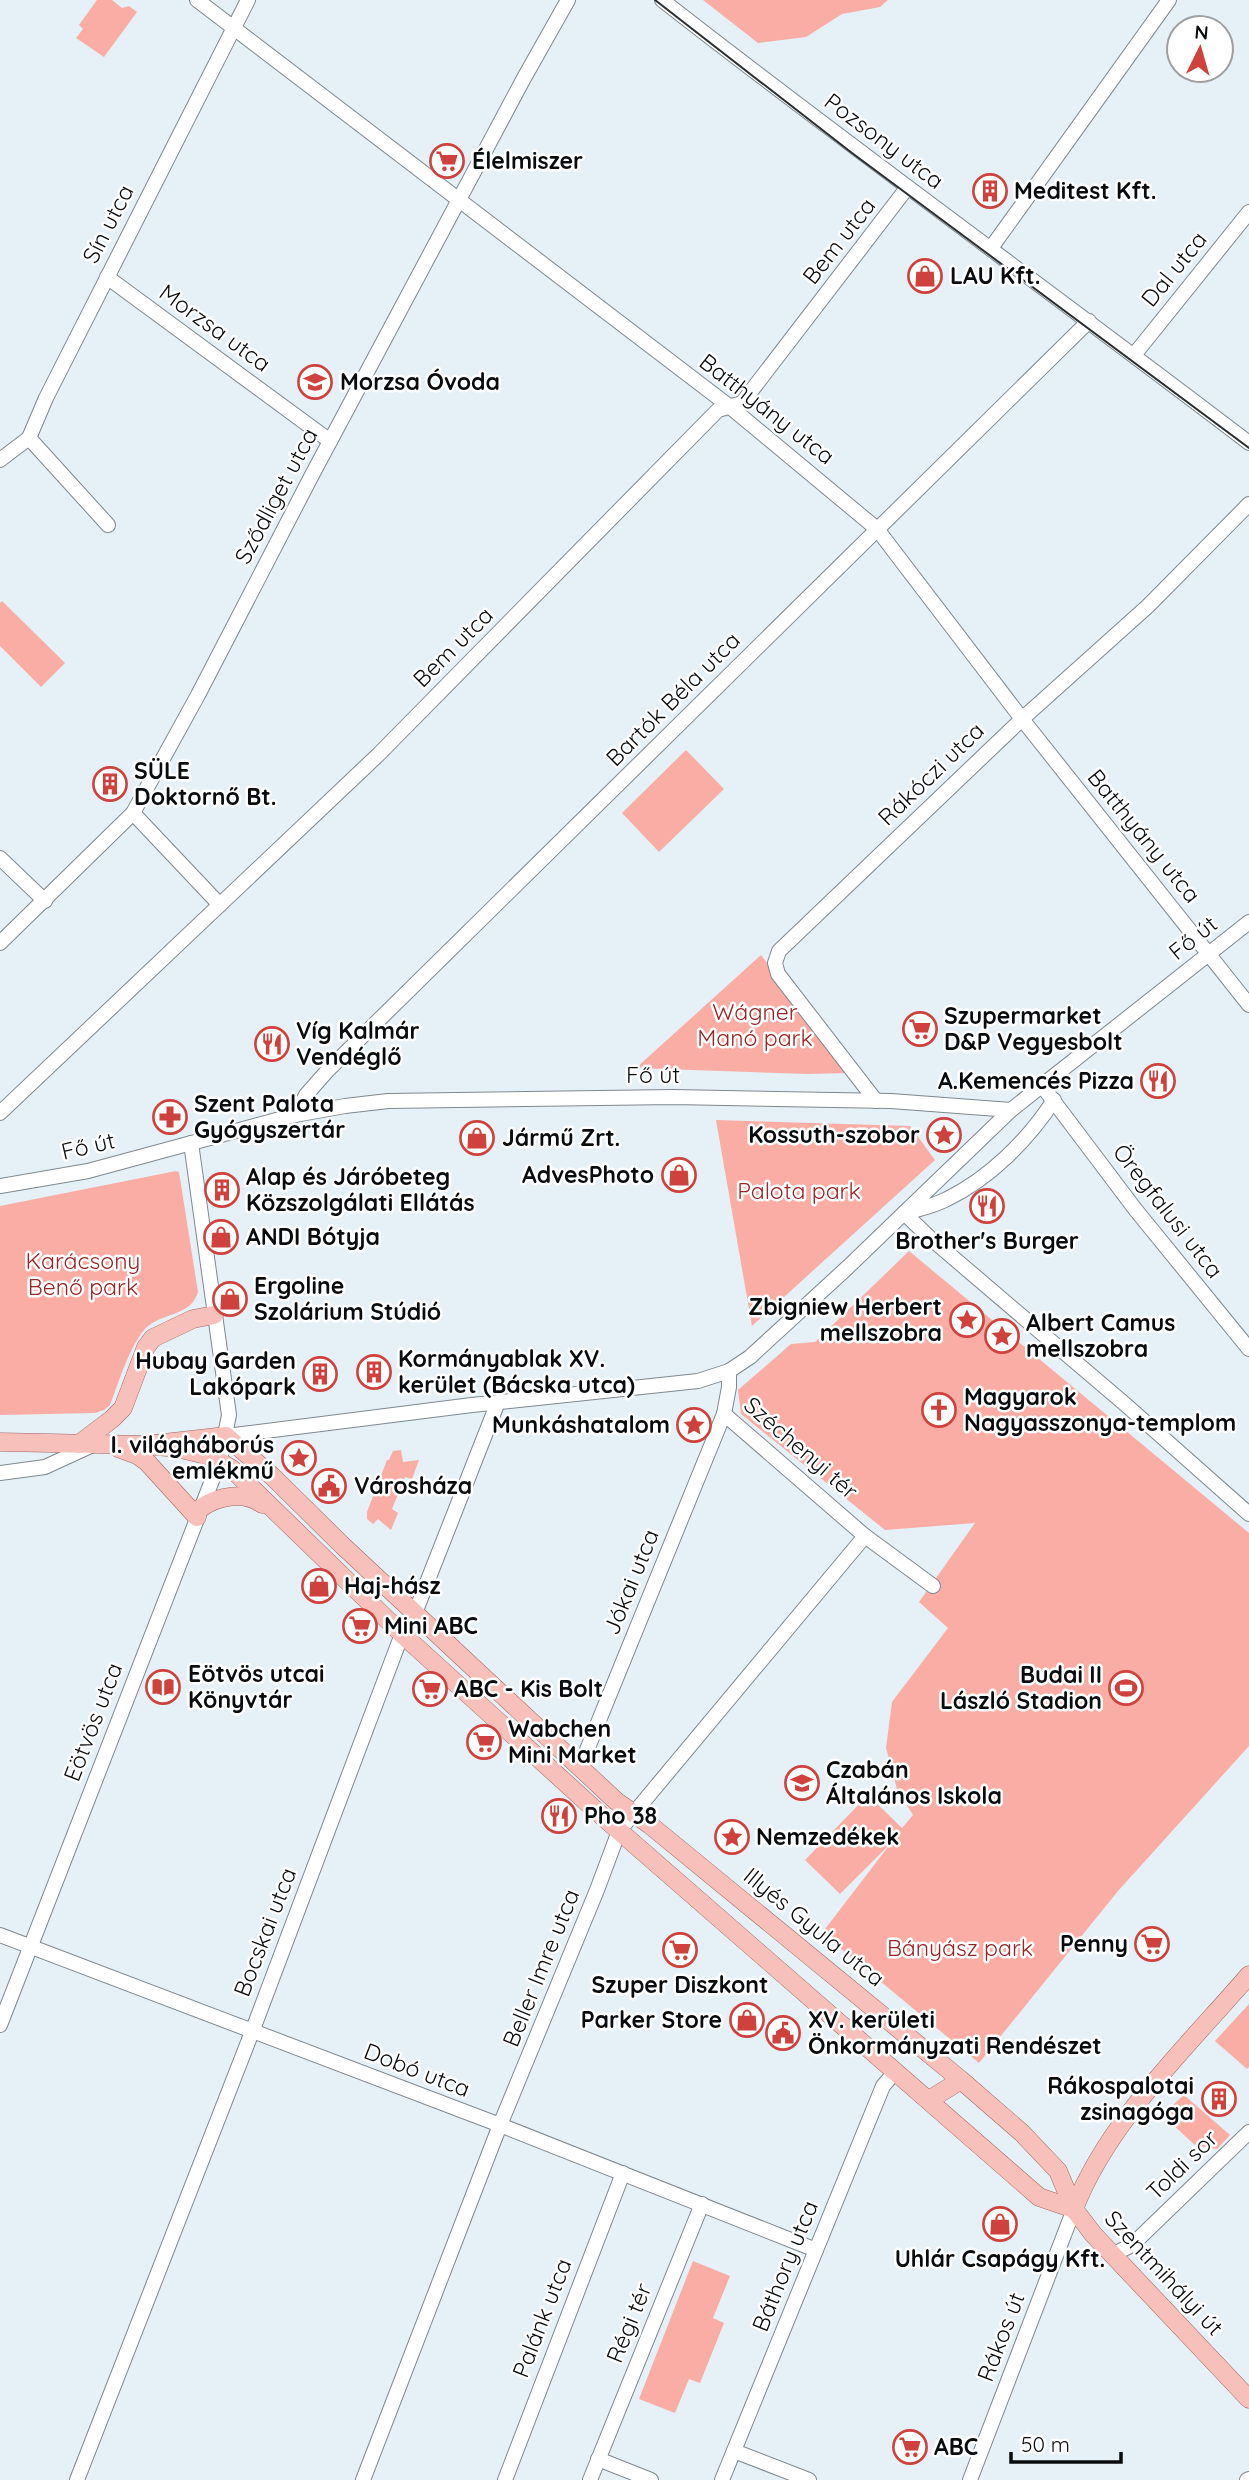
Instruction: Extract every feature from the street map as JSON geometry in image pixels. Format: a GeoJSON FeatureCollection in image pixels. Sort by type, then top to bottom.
{"type":"FeatureCollection","features":[{"type":"Feature","properties":{"kind":"main road"},"geometry":{"type":"LineString","coordinates":[[94,1444],[123,1408],[146,1347],[153,1338],[193,1319],[214,1315]]}},
{"type":"Feature","properties":{"kind":"main road"},"geometry":{"type":"LineString","coordinates":[[146,1445],[226,1436]]}},
{"type":"Feature","properties":{"kind":"main road","name":"Illyés Gyula utca"},"geometry":{"type":"LineString","coordinates":[[226,1436],[264,1468],[615,1801],[961,2080],[1022,2133],[1058,2171],[1074,2209]]}},
{"type":"Feature","properties":{"kind":"main road"},"geometry":{"type":"LineString","coordinates":[[0,1442],[146,1445],[199,1452],[220,1460],[240,1475],[402,1634],[619,1831],[1039,2197],[1074,2209],[1099,2158],[1129,2114],[1249,1975]]}},
{"type":"Feature","properties":{"kind":"main road"},"geometry":{"type":"LineString","coordinates":[[94,1444],[137,1455],[199,1513],[216,1500],[246,1496],[255,1498],[277,1514]]}},
{"type":"Feature","properties":{"kind":"main road"},"geometry":{"type":"LineString","coordinates":[[929,2100],[961,2080]]}},
{"type":"Feature","properties":{"kind":"main road","name":"Szentmihályi út"},"geometry":{"type":"LineString","coordinates":[[1074,2209],[1112,2255],[1249,2399]]}},
{"type":"Feature","properties":{"kind":"street","name":"Batthyány utca"},"geometry":{"type":"LineString","coordinates":[[197,0],[730,406],[877,529],[1022,719],[1249,1005]]}},
{"type":"Feature","properties":{"kind":"street","name":"Sín utca"},"geometry":{"type":"LineString","coordinates":[[0,460],[29,438],[46,398],[248,0]]}},
{"type":"Feature","properties":{"kind":"street","name":"Sződliget utca"},"geometry":{"type":"LineString","coordinates":[[0,943],[133,813],[568,0]]}},
{"type":"Feature","properties":{"kind":"street","name":"Pozsony utca"},"geometry":{"type":"LineString","coordinates":[[662,0],[1249,443]]}},
{"type":"Feature","properties":{"kind":"street"},"geometry":{"type":"LineString","coordinates":[[990,248],[1169,0]]}},
{"type":"Feature","properties":{"kind":"street","name":"Bem utca"},"geometry":{"type":"LineString","coordinates":[[0,1113],[379,754],[719,410],[742,403],[908,188]]}},
{"type":"Feature","properties":{"kind":"street","name":"Dal utca"},"geometry":{"type":"LineString","coordinates":[[1134,355],[1249,212]]}},
{"type":"Feature","properties":{"kind":"street","name":"Morzsa utca"},"geometry":{"type":"LineString","coordinates":[[107,277],[330,442]]}},
{"type":"Feature","properties":{"kind":"street","name":"Bartók Béla utca"},"geometry":{"type":"LineString","coordinates":[[295,1115],[306,1096],[328,1070],[1089,321]]}},
{"type":"Feature","properties":{"kind":"street"},"geometry":{"type":"LineString","coordinates":[[29,438],[108,525]]}},
{"type":"Feature","properties":{"kind":"street","name":"Rákóczi utca"},"geometry":{"type":"LineString","coordinates":[[876,1101],[778,974],[775,963],[779,951],[1022,719],[1148,606],[1249,504]]}},
{"type":"Feature","properties":{"kind":"street"},"geometry":{"type":"LineString","coordinates":[[133,813],[220,905]]}},
{"type":"Feature","properties":{"kind":"street"},"geometry":{"type":"LineString","coordinates":[[0,859],[45,901]]}},
{"type":"Feature","properties":{"kind":"street","name":"Fő út"},"geometry":{"type":"LineString","coordinates":[[0,1186],[88,1171],[295,1115],[388,1101],[640,1097],[936,1103],[1011,1110],[1249,922]]}},
{"type":"Feature","properties":{"kind":"street"},"geometry":{"type":"LineString","coordinates":[[1043,1087],[1054,1100]]}},
{"type":"Feature","properties":{"kind":"street","name":"Széchenyi tér"},"geometry":{"type":"LineString","coordinates":[[904,1213],[944,1201],[972,1185],[1015,1148],[1039,1123],[1054,1100]]}},
{"type":"Feature","properties":{"kind":"street","name":"Öregfalusi utca"},"geometry":{"type":"LineString","coordinates":[[1054,1100],[1135,1209],[1249,1349]]}},
{"type":"Feature","properties":{"kind":"street","name":"Széchenyi tér"},"geometry":{"type":"LineString","coordinates":[[933,1586],[865,1536],[724,1414],[729,1371],[739,1366],[765,1343],[1011,1110]]}},
{"type":"Feature","properties":{"kind":"street","name":"Eötvös utca"},"geometry":{"type":"LineString","coordinates":[[0,2025],[220,1460],[226,1436],[229,1415],[191,1143]]}},
{"type":"Feature","properties":{"kind":"street"},"geometry":{"type":"LineString","coordinates":[[904,1213],[1249,1514]]}},
{"type":"Feature","properties":{"kind":"street"},"geometry":{"type":"LineString","coordinates":[[226,1436],[498,1402],[698,1381],[729,1371]]}},
{"type":"Feature","properties":{"kind":"street","name":"Bocskai utca"},"geometry":{"type":"LineString","coordinates":[[77,2480],[252,2032],[402,1634],[415,1613],[498,1402]]}},
{"type":"Feature","properties":{"kind":"street","name":"Jókai utca"},"geometry":{"type":"LineString","coordinates":[[580,1768],[724,1414]]}},
{"type":"Feature","properties":{"kind":"street"},"geometry":{"type":"LineString","coordinates":[[0,1473],[45,1466],[94,1444]]}},
{"type":"Feature","properties":{"kind":"street","name":"Beller Imre utca"},"geometry":{"type":"LineString","coordinates":[[363,2480],[500,2125],[619,1831],[865,1536]]}},
{"type":"Feature","properties":{"kind":"street","name":"Dobó utca"},"geometry":{"type":"LineString","coordinates":[[0,1935],[500,2125],[816,2250]]}},
{"type":"Feature","properties":{"kind":"street","name":"Báthory utca"},"geometry":{"type":"LineString","coordinates":[[722,2480],[883,2086],[895,2072]]}},
{"type":"Feature","properties":{"kind":"street","name":"Toldi sor"},"geometry":{"type":"LineString","coordinates":[[1112,2255],[1132,2245],[1249,2132]]}},
{"type":"Feature","properties":{"kind":"street","name":"Palánk utca"},"geometry":{"type":"LineString","coordinates":[[505,2480],[623,2173]]}},
{"type":"Feature","properties":{"kind":"street","name":"Régi tér"},"geometry":{"type":"LineString","coordinates":[[590,2480],[702,2204]]}},
{"type":"Feature","properties":{"kind":"street","name":"Rákos út"},"geometry":{"type":"LineString","coordinates":[[970,2480],[1074,2209]]}},
{"type":"Feature","properties":{"kind":"street"},"geometry":{"type":"LineString","coordinates":[[734,2451],[809,2480]]}},
{"type":"Feature","properties":{"kind":"street"},"geometry":{"type":"LineString","coordinates":[[598,2459],[651,2480]]}},
{"type":"Feature","properties":{"kind":"green space"},"geometry":{"type":"Polygon","coordinates":[[[97,0],[112,0],[122,8],[129,6],[137,12],[104,57],[76,38],[83,29],[79,25],[97,0]]]}},
{"type":"Feature","properties":{"kind":"green space"},"geometry":{"type":"Polygon","coordinates":[[[703,0],[888,0],[880,7],[842,14],[806,37],[758,43],[703,0]]]}},
{"type":"Feature","properties":{"kind":"green space"},"geometry":{"type":"Polygon","coordinates":[[[2,601],[65,663],[41,687],[0,646],[2,601]]]}},
{"type":"Feature","properties":{"kind":"green space"},"geometry":{"type":"Polygon","coordinates":[[[686,750],[724,789],[659,852],[622,813],[686,750]]]}},
{"type":"Feature","properties":{"kind":"green space","name":"Wágner Manó park"},"geometry":{"type":"Polygon","coordinates":[[[761,955],[850,1073],[636,1068],[761,955]]]}},
{"type":"Feature","properties":{"kind":"green space","name":"Palota park"},"geometry":{"type":"Polygon","coordinates":[[[716,1120],[910,1126],[935,1160],[752,1326],[716,1120]]]}},
{"type":"Feature","properties":{"kind":"green space","name":"Karácsony Benő park"},"geometry":{"type":"Polygon","coordinates":[[[179,1172],[198,1292],[194,1300],[182,1310],[152,1324],[139,1336],[110,1405],[104,1410],[95,1413],[0,1415],[0,1206],[179,1172]]]}},
{"type":"Feature","properties":{"kind":"green space","name":"Bányász park"},"geometry":{"type":"Polygon","coordinates":[[[909,1251],[1249,1533],[1249,1746],[1118,1891],[979,2063],[822,1933],[891,1843],[840,1894],[805,1860],[868,1795],[902,1828],[913,1815],[897,1789],[886,1748],[892,1702],[948,1628],[919,1602],[975,1523],[885,1530],[741,1414],[738,1390],[791,1344],[815,1342],[909,1251]]]}},
{"type":"Feature","properties":{"kind":"green space"},"geometry":{"type":"Polygon","coordinates":[[[401,1450],[403,1462],[419,1460],[412,1479],[405,1477],[392,1509],[398,1513],[391,1530],[378,1519],[373,1524],[367,1519],[367,1512],[387,1460],[393,1451],[401,1450]]]}},
{"type":"Feature","properties":{"kind":"green space"},"geometry":{"type":"Polygon","coordinates":[[[1249,2004],[1249,2067],[1247,2069],[1215,2041],[1249,2004]]]}},
{"type":"Feature","properties":{"kind":"green space"},"geometry":{"type":"Polygon","coordinates":[[[1184,2095],[1230,2135],[1217,2149],[1195,2145],[1162,2115],[1184,2095]]]}},
{"type":"Feature","properties":{"kind":"green space"},"geometry":{"type":"Polygon","coordinates":[[[693,2261],[730,2276],[713,2318],[724,2323],[700,2383],[689,2379],[675,2413],[639,2399],[693,2261]]]}},
{"type":"Feature","properties":{"kind":"tram line"},"geometry":{"type":"LineString","coordinates":[[655,0],[852,153],[1249,448]]}},
{"type":"Feature","properties":{"kind":"place","name":"Élelmiszer"},"geometry":{"type":"Point","coordinates":[447,161]}},
{"type":"Feature","properties":{"kind":"place","name":"Meditest Kft."},"geometry":{"type":"Point","coordinates":[990,191]}},
{"type":"Feature","properties":{"kind":"place","name":"LAU Kft."},"geometry":{"type":"Point","coordinates":[925,276]}},
{"type":"Feature","properties":{"kind":"place","name":"Morzsa Óvoda"},"geometry":{"type":"Point","coordinates":[315,382]}},
{"type":"Feature","properties":{"kind":"place","name":"SÜLE Doktornő Bt."},"geometry":{"type":"Point","coordinates":[110,784]}},
{"type":"Feature","properties":{"kind":"place","name":"Szupermarket D&P Vegyesbolt"},"geometry":{"type":"Point","coordinates":[920,1029]}},
{"type":"Feature","properties":{"kind":"place","name":"Víg Kalmár Vendéglő"},"geometry":{"type":"Point","coordinates":[272,1044]}},
{"type":"Feature","properties":{"kind":"place","name":"A.Kemencés Pizza"},"geometry":{"type":"Point","coordinates":[1158,1081]}},
{"type":"Feature","properties":{"kind":"place","name":"Szent Palota Gyógyszertár"},"geometry":{"type":"Point","coordinates":[170,1117]}},
{"type":"Feature","properties":{"kind":"place","name":"Kossuth-szobor"},"geometry":{"type":"Point","coordinates":[944,1135]}},
{"type":"Feature","properties":{"kind":"place","name":"Jármű Zrt."},"geometry":{"type":"Point","coordinates":[477,1138]}},
{"type":"Feature","properties":{"kind":"place","name":"AdvesPhoto"},"geometry":{"type":"Point","coordinates":[679,1175]}},
{"type":"Feature","properties":{"kind":"place","name":"Alap és Járóbeteg Közszolgálati Ellátás"},"geometry":{"type":"Point","coordinates":[222,1190]}},
{"type":"Feature","properties":{"kind":"place","name":"Brother's Burger"},"geometry":{"type":"Point","coordinates":[987,1206]}},
{"type":"Feature","properties":{"kind":"place","name":"ANDI Bótyja"},"geometry":{"type":"Point","coordinates":[221,1237]}},
{"type":"Feature","properties":{"kind":"place","name":"Ergoline Szolárium Stúdió"},"geometry":{"type":"Point","coordinates":[230,1299]}},
{"type":"Feature","properties":{"kind":"place","name":"Zbigniew Herbert mellszobra"},"geometry":{"type":"Point","coordinates":[967,1320]}},
{"type":"Feature","properties":{"kind":"place","name":"Albert Camus mellszobra"},"geometry":{"type":"Point","coordinates":[1002,1336]}},
{"type":"Feature","properties":{"kind":"place","name":"Kormányablak XV. kerület (Bácska utca)"},"geometry":{"type":"Point","coordinates":[374,1372]}},
{"type":"Feature","properties":{"kind":"place","name":"Hubay Garden Lakópark"},"geometry":{"type":"Point","coordinates":[320,1374]}},
{"type":"Feature","properties":{"kind":"place","name":"Magyarok Nagyasszonya-templom"},"geometry":{"type":"Point","coordinates":[939,1410]}},
{"type":"Feature","properties":{"kind":"place","name":"Munkáshatalom"},"geometry":{"type":"Point","coordinates":[694,1425]}},
{"type":"Feature","properties":{"kind":"place","name":"I. világháborús emlékmű"},"geometry":{"type":"Point","coordinates":[299,1458]}},
{"type":"Feature","properties":{"kind":"place","name":"Városháza"},"geometry":{"type":"Point","coordinates":[329,1486]}},
{"type":"Feature","properties":{"kind":"place","name":"Haj-hász"},"geometry":{"type":"Point","coordinates":[319,1586]}},
{"type":"Feature","properties":{"kind":"place","name":"Mini ABC"},"geometry":{"type":"Point","coordinates":[360,1626]}},
{"type":"Feature","properties":{"kind":"place","name":"Eötvös utcai Könyvtár"},"geometry":{"type":"Point","coordinates":[163,1687]}},
{"type":"Feature","properties":{"kind":"place","name":"Budai II László Stadion"},"geometry":{"type":"Point","coordinates":[1126,1688]}},
{"type":"Feature","properties":{"kind":"place","name":"ABC - Kis Bolt"},"geometry":{"type":"Point","coordinates":[430,1689]}},
{"type":"Feature","properties":{"kind":"place","name":"Wabchen Mini Market"},"geometry":{"type":"Point","coordinates":[484,1742]}},
{"type":"Feature","properties":{"kind":"place","name":"Czabán Általános Iskola"},"geometry":{"type":"Point","coordinates":[802,1783]}},
{"type":"Feature","properties":{"kind":"place","name":"Pho 38"},"geometry":{"type":"Point","coordinates":[559,1816]}},
{"type":"Feature","properties":{"kind":"place","name":"Nemzedékek"},"geometry":{"type":"Point","coordinates":[732,1837]}},
{"type":"Feature","properties":{"kind":"place","name":"Penny"},"geometry":{"type":"Point","coordinates":[1152,1944]}},
{"type":"Feature","properties":{"kind":"place","name":"Szuper Diszkont"},"geometry":{"type":"Point","coordinates":[680,1950]}},
{"type":"Feature","properties":{"kind":"place","name":"Parker Store"},"geometry":{"type":"Point","coordinates":[747,2020]}},
{"type":"Feature","properties":{"kind":"place","name":"XV. kerületi Önkormányzati Rendészet"},"geometry":{"type":"Point","coordinates":[783,2033]}},
{"type":"Feature","properties":{"kind":"place","name":"Rákospalotai zsinagóga"},"geometry":{"type":"Point","coordinates":[1219,2099]}},
{"type":"Feature","properties":{"kind":"place","name":"Uhlár Csapágy Kft."},"geometry":{"type":"Point","coordinates":[1000,2224]}},
{"type":"Feature","properties":{"kind":"place","name":"ABC"},"geometry":{"type":"Point","coordinates":[910,2447]}}]}
